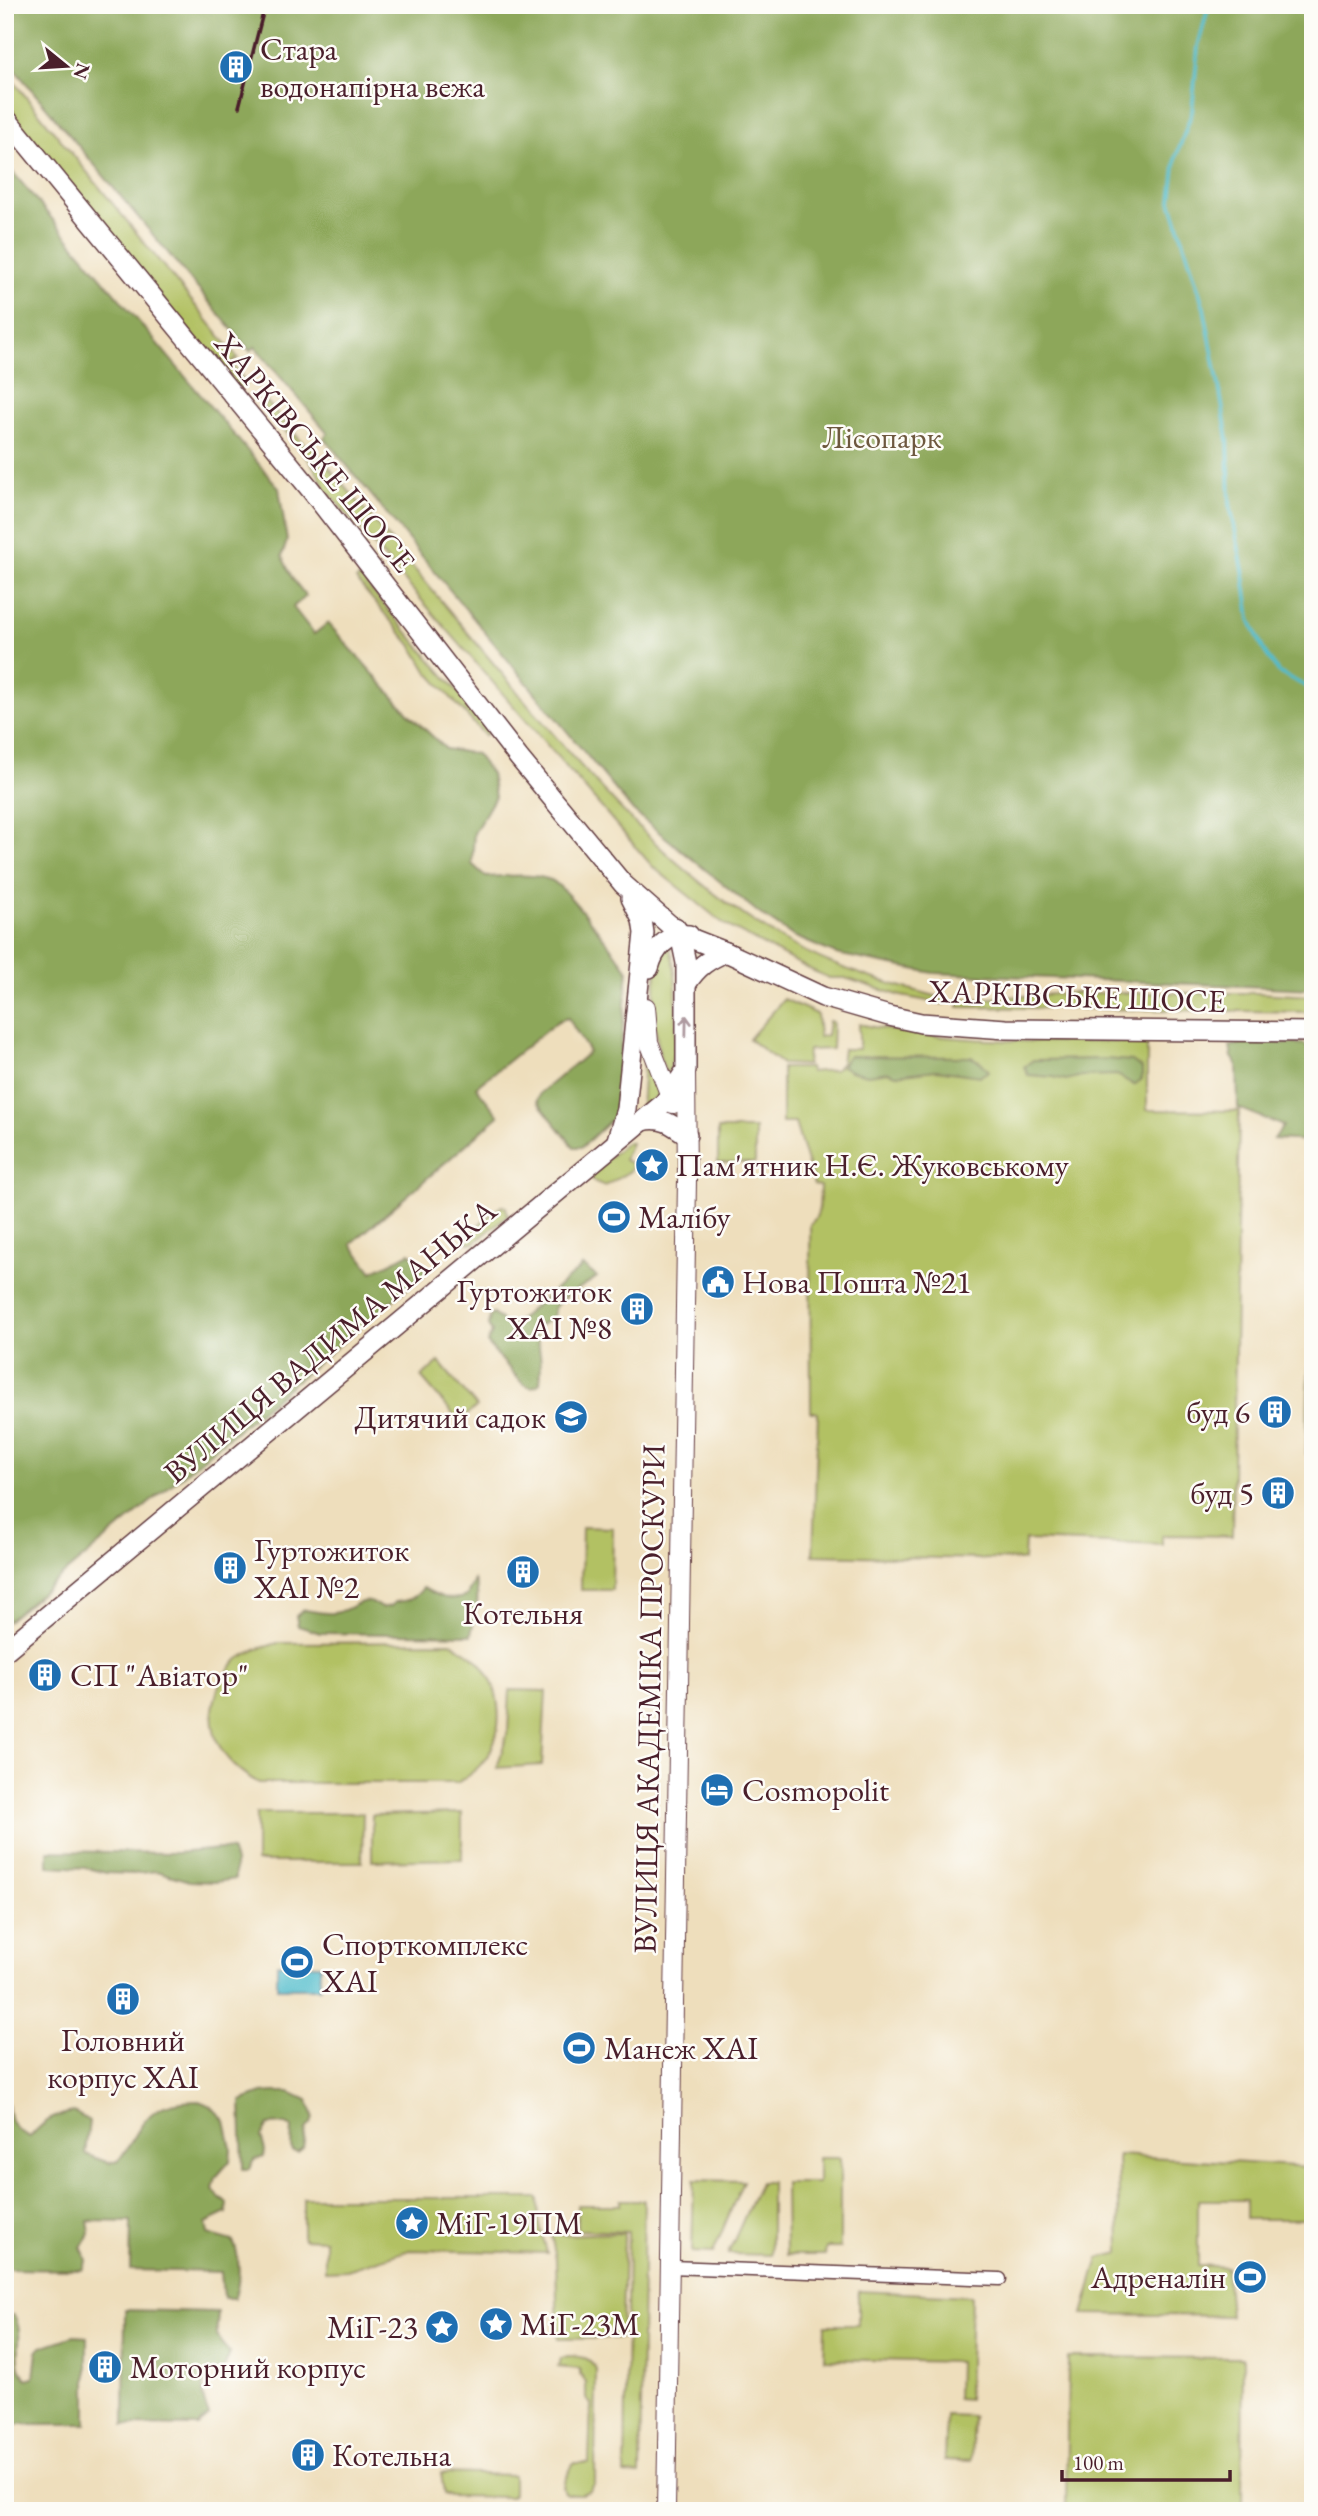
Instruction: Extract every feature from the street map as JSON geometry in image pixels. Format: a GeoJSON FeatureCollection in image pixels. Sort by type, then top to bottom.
{"type":"FeatureCollection","features":[{"type":"Feature","properties":{"kind":"main road","name":"ХАРКІВСЬКЕ ШОСЕ"},"geometry":{"type":"LineString","coordinates":[[5,117],[319,500],[519,758],[623,884],[680,934],[720,948],[822,997],[921,1023],[1006,1029],[1313,1032]]}},
{"type":"Feature","properties":{"kind":"main road","name":"ХАРКІВСЬКЕ ШОСЕ"},"geometry":{"type":"LineString","coordinates":[[577,826],[655,897],[720,948]]}},
{"type":"Feature","properties":{"kind":"main road"},"geometry":{"type":"LineString","coordinates":[[617,1140],[627,1126],[633,1109],[649,968],[643,926],[623,884]]}},
{"type":"Feature","properties":{"kind":"main road","name":"ВУЛИЦЯ АКАДЕМІКА ПРОСКУРИ"},"geometry":{"type":"LineString","coordinates":[[655,897],[680,934],[687,983],[686,1070]]}},
{"type":"Feature","properties":{"kind":"main road"},"geometry":{"type":"LineString","coordinates":[[617,1140],[630,1083],[643,926]]}},
{"type":"Feature","properties":{"kind":"main road"},"geometry":{"type":"LineString","coordinates":[[649,968],[655,950],[680,934]]}},
{"type":"Feature","properties":{"kind":"main road"},"geometry":{"type":"LineString","coordinates":[[687,983],[696,969],[720,948]]}},
{"type":"Feature","properties":{"kind":"main road","name":"ВУЛИЦЯ ВАДИМА МАНЬКА"},"geometry":{"type":"LineString","coordinates":[[5,1651],[643,1121],[670,1095],[686,1070]]}},
{"type":"Feature","properties":{"kind":"main road"},"geometry":{"type":"LineString","coordinates":[[643,1121],[666,1121],[687,1135]]}},
{"type":"Feature","properties":{"kind":"street"},"geometry":{"type":"LineString","coordinates":[[646,1007],[649,1042],[687,1135]]}},
{"type":"Feature","properties":{"kind":"street","name":"ВУЛИЦЯ АКАДЕМІКА ПРОСКУРИ"},"geometry":{"type":"LineString","coordinates":[[666,2511],[686,1070]]}},
{"type":"Feature","properties":{"kind":"street"},"geometry":{"type":"LineString","coordinates":[[670,2267],[1000,2279]]}},
{"type":"Feature","properties":{"kind":"green space","name":"Лісопарк"},"geometry":{"type":"Polygon","coordinates":[[[5,5],[1313,5],[1313,989],[933,973],[836,954],[793,936],[760,914],[633,811],[324,438],[328,433],[255,347],[250,351],[5,58],[5,5]]]}},
{"type":"Feature","properties":{"kind":"green space"},"geometry":{"type":"Polygon","coordinates":[[[5,71],[238,358],[231,363],[247,383],[237,390],[5,108],[5,71]]]}},
{"type":"Feature","properties":{"kind":"green space"},"geometry":{"type":"Polygon","coordinates":[[[5,163],[279,488],[287,541],[282,556],[292,578],[306,596],[293,607],[314,634],[328,623],[409,714],[446,749],[476,754],[491,774],[495,797],[474,833],[472,864],[486,877],[527,876],[551,880],[578,907],[628,970],[615,1116],[582,1147],[574,1147],[537,1101],[540,1093],[589,1052],[568,1018],[558,1021],[476,1087],[499,1116],[351,1244],[372,1272],[410,1253],[427,1272],[5,1623],[5,163]]]}},
{"type":"Feature","properties":{"kind":"green space"},"geometry":{"type":"Polygon","coordinates":[[[266,401],[308,449],[312,447],[563,745],[666,853],[743,915],[785,941],[843,968],[943,998],[944,1004],[901,996],[845,978],[829,978],[807,968],[724,924],[653,867],[325,489],[300,448],[266,412],[262,405],[266,401]]]}},
{"type":"Feature","properties":{"kind":"green space"},"geometry":{"type":"Polygon","coordinates":[[[360,577],[490,729],[485,736],[427,671],[413,647],[356,580],[360,577]]]}},
{"type":"Feature","properties":{"kind":"green space"},"geometry":{"type":"Polygon","coordinates":[[[668,944],[675,972],[677,1010],[674,1049],[667,1076],[660,1057],[653,1014],[657,963],[668,944]]]}},
{"type":"Feature","properties":{"kind":"green space"},"geometry":{"type":"Polygon","coordinates":[[[1072,993],[1258,993],[1313,996],[1313,1012],[958,1007],[960,1000],[1072,993]]]}},
{"type":"Feature","properties":{"kind":"green space"},"geometry":{"type":"Polygon","coordinates":[[[784,999],[817,1014],[819,1037],[827,1035],[829,1021],[833,1022],[832,1049],[808,1050],[807,1065],[782,1064],[749,1039],[784,999]]]}},
{"type":"Feature","properties":{"kind":"green space"},"geometry":{"type":"Polygon","coordinates":[[[859,1024],[967,1039],[1147,1042],[1147,1110],[1239,1111],[1232,1536],[1162,1535],[1162,1545],[1025,1540],[1024,1560],[813,1555],[818,1412],[811,1412],[810,1224],[818,1212],[820,1186],[814,1185],[795,1123],[782,1123],[782,1068],[809,1068],[810,1072],[835,1070],[841,1063],[843,1049],[859,1049],[859,1024]]]}},
{"type":"Feature","properties":{"kind":"green space"},"geometry":{"type":"Polygon","coordinates":[[[1250,1042],[1304,1044],[1313,1050],[1311,1141],[1274,1139],[1283,1126],[1238,1108],[1237,1064],[1232,1057],[1230,1046],[1250,1042]]]}},
{"type":"Feature","properties":{"kind":"green space"},"geometry":{"type":"Polygon","coordinates":[[[848,1056],[971,1057],[981,1062],[989,1071],[980,1076],[936,1070],[868,1075],[850,1071],[842,1066],[848,1056]]]}},
{"type":"Feature","properties":{"kind":"green space"},"geometry":{"type":"Polygon","coordinates":[[[644,1058],[660,1093],[641,1111],[644,1058]]]}},
{"type":"Feature","properties":{"kind":"green space"},"geometry":{"type":"Polygon","coordinates":[[[1033,1060],[1132,1061],[1142,1068],[1142,1079],[1134,1085],[1117,1075],[1082,1076],[1066,1080],[1028,1075],[1024,1067],[1033,1060]]]}},
{"type":"Feature","properties":{"kind":"green space"},"geometry":{"type":"Polygon","coordinates":[[[718,1129],[755,1129],[755,1163],[718,1163],[718,1129]]]}},
{"type":"Feature","properties":{"kind":"green space"},"geometry":{"type":"Polygon","coordinates":[[[627,1142],[631,1143],[624,1160],[633,1164],[630,1171],[605,1186],[595,1182],[588,1175],[627,1142]]]}},
{"type":"Feature","properties":{"kind":"green space"},"geometry":{"type":"Polygon","coordinates":[[[502,1206],[506,1207],[508,1215],[474,1243],[469,1243],[465,1238],[467,1234],[502,1206]]]}},
{"type":"Feature","properties":{"kind":"green space"},"geometry":{"type":"Polygon","coordinates":[[[583,1266],[597,1277],[558,1303],[553,1318],[533,1329],[540,1355],[540,1383],[533,1387],[527,1386],[487,1343],[492,1332],[488,1325],[490,1316],[493,1314],[510,1327],[583,1266]]]}},
{"type":"Feature","properties":{"kind":"green space"},"geometry":{"type":"Polygon","coordinates":[[[439,1362],[477,1407],[459,1421],[421,1377],[439,1362]]]}},
{"type":"Feature","properties":{"kind":"green space"},"geometry":{"type":"Polygon","coordinates":[[[1309,1364],[1313,1364],[1313,1454],[1306,1454],[1309,1364]]]}},
{"type":"Feature","properties":{"kind":"green space"},"geometry":{"type":"Polygon","coordinates":[[[582,1527],[613,1528],[612,1590],[581,1590],[582,1527]]]}},
{"type":"Feature","properties":{"kind":"green space"},"geometry":{"type":"Polygon","coordinates":[[[474,1580],[477,1600],[471,1635],[320,1633],[298,1626],[296,1616],[304,1610],[340,1612],[367,1601],[381,1608],[411,1598],[423,1588],[444,1598],[461,1598],[467,1596],[474,1580]]]}},
{"type":"Feature","properties":{"kind":"green space"},"geometry":{"type":"Polygon","coordinates":[[[451,1642],[475,1658],[486,1672],[493,1684],[499,1711],[495,1738],[483,1762],[457,1783],[259,1783],[234,1765],[218,1742],[213,1716],[220,1685],[233,1665],[253,1651],[278,1643],[451,1642]]]}},
{"type":"Feature","properties":{"kind":"green space"},"geometry":{"type":"Polygon","coordinates":[[[510,1690],[546,1691],[542,1765],[497,1768],[508,1731],[510,1690]]]}},
{"type":"Feature","properties":{"kind":"green space"},"geometry":{"type":"Polygon","coordinates":[[[256,1813],[363,1813],[362,1862],[256,1862],[256,1813]]]}},
{"type":"Feature","properties":{"kind":"green space"},"geometry":{"type":"Polygon","coordinates":[[[462,1813],[462,1859],[372,1861],[372,1815],[462,1813]]]}},
{"type":"Feature","properties":{"kind":"green space"},"geometry":{"type":"Polygon","coordinates":[[[231,1850],[235,1862],[235,1879],[216,1882],[189,1881],[156,1871],[134,1874],[106,1873],[88,1868],[48,1866],[48,1851],[176,1853],[231,1850]]]}},
{"type":"Feature","properties":{"kind":"green space"},"geometry":{"type":"Polygon","coordinates":[[[273,2092],[290,2092],[307,2100],[313,2119],[306,2129],[303,2148],[298,2152],[293,2151],[292,2127],[286,2124],[268,2125],[261,2137],[264,2157],[254,2160],[249,2169],[243,2169],[241,2101],[273,2092]]]}},
{"type":"Feature","properties":{"kind":"green space"},"geometry":{"type":"Polygon","coordinates":[[[199,2101],[211,2106],[225,2121],[231,2148],[230,2161],[216,2177],[213,2189],[220,2199],[228,2203],[227,2213],[206,2223],[208,2234],[233,2241],[239,2270],[234,2298],[223,2298],[221,2272],[130,2270],[131,2222],[88,2221],[90,2234],[81,2247],[87,2260],[82,2270],[5,2269],[5,2103],[8,2104],[13,2124],[30,2137],[49,2120],[74,2112],[89,2121],[85,2154],[109,2163],[118,2161],[142,2125],[156,2110],[180,2102],[199,2101]]]}},
{"type":"Feature","properties":{"kind":"green space"},"geometry":{"type":"Polygon","coordinates":[[[1118,2155],[1309,2167],[1310,2219],[1246,2219],[1246,2200],[1198,2200],[1198,2265],[1226,2267],[1230,2316],[1083,2314],[1099,2258],[1120,2253],[1118,2155]]]}},
{"type":"Feature","properties":{"kind":"green space"},"geometry":{"type":"Polygon","coordinates":[[[818,2158],[840,2158],[840,2248],[826,2248],[825,2255],[786,2255],[785,2183],[818,2183],[818,2158]]]}},
{"type":"Feature","properties":{"kind":"green space"},"geometry":{"type":"Polygon","coordinates":[[[694,2180],[743,2181],[713,2253],[692,2252],[694,2180]]]}},
{"type":"Feature","properties":{"kind":"green space"},"geometry":{"type":"Polygon","coordinates":[[[760,2182],[771,2182],[771,2255],[728,2254],[760,2182]]]}},
{"type":"Feature","properties":{"kind":"green space"},"geometry":{"type":"Polygon","coordinates":[[[303,2198],[538,2198],[539,2221],[547,2253],[410,2250],[347,2270],[325,2271],[325,2240],[303,2239],[303,2198]]]}},
{"type":"Feature","properties":{"kind":"green space"},"geometry":{"type":"Polygon","coordinates":[[[620,2200],[644,2200],[640,2475],[625,2474],[628,2232],[577,2230],[577,2205],[620,2205],[620,2200]]]}},
{"type":"Feature","properties":{"kind":"green space"},"geometry":{"type":"Polygon","coordinates":[[[624,2233],[622,2338],[558,2339],[556,2259],[551,2235],[624,2233]]]}},
{"type":"Feature","properties":{"kind":"green space"},"geometry":{"type":"Polygon","coordinates":[[[858,2291],[971,2296],[968,2400],[957,2399],[958,2362],[824,2359],[825,2325],[858,2325],[858,2291]]]}},
{"type":"Feature","properties":{"kind":"green space"},"geometry":{"type":"Polygon","coordinates":[[[125,2310],[218,2312],[217,2334],[230,2353],[223,2371],[214,2372],[204,2381],[204,2402],[209,2416],[198,2426],[124,2425],[125,2310]]]}},
{"type":"Feature","properties":{"kind":"green space"},"geometry":{"type":"Polygon","coordinates":[[[13,2315],[17,2322],[19,2364],[27,2379],[34,2377],[37,2352],[41,2347],[74,2336],[87,2337],[87,2424],[5,2424],[5,2318],[13,2315]]]}},
{"type":"Feature","properties":{"kind":"green space"},"geometry":{"type":"Polygon","coordinates":[[[568,2356],[588,2359],[596,2369],[595,2483],[590,2491],[581,2494],[566,2494],[563,2486],[573,2463],[589,2463],[591,2404],[586,2399],[586,2382],[580,2375],[580,2369],[558,2367],[560,2358],[568,2356]]]}},
{"type":"Feature","properties":{"kind":"green space"},"geometry":{"type":"Polygon","coordinates":[[[1068,2357],[1243,2358],[1242,2511],[1066,2511],[1068,2357]]]}},
{"type":"Feature","properties":{"kind":"green space"},"geometry":{"type":"Polygon","coordinates":[[[946,2415],[973,2416],[971,2461],[944,2460],[946,2415]]]}},
{"type":"Feature","properties":{"kind":"green space"},"geometry":{"type":"Polygon","coordinates":[[[441,2473],[513,2475],[513,2494],[510,2497],[449,2496],[444,2494],[441,2473]]]}},
{"type":"Feature","properties":{"kind":"water"},"geometry":{"type":"Polygon","coordinates":[[[277,1964],[320,1965],[320,1988],[277,1988],[277,1964]]]}},
{"type":"Feature","properties":{"kind":"waterway"},"geometry":{"type":"LineString","coordinates":[[1209,5],[1198,46],[1192,112],[1176,157],[1171,201],[1204,308],[1219,386],[1228,440],[1230,504],[1250,619],[1263,649],[1278,672],[1313,690]]}},
{"type":"Feature","properties":{"kind":"railway"},"geometry":{"type":"LineString","coordinates":[[239,107],[265,5]]}},
{"type":"Feature","properties":{"kind":"place","name":"Стара водонапірна вежа"},"geometry":{"type":"Point","coordinates":[236,67]}},
{"type":"Feature","properties":{"kind":"place","name":"Пам'ятник Н.Є. Жуковському"},"geometry":{"type":"Point","coordinates":[652,1165]}},
{"type":"Feature","properties":{"kind":"place","name":"Малібу"},"geometry":{"type":"Point","coordinates":[614,1217]}},
{"type":"Feature","properties":{"kind":"place","name":"Нова Пошта №21"},"geometry":{"type":"Point","coordinates":[718,1282]}},
{"type":"Feature","properties":{"kind":"place","name":"Гуртожиток ХАІ №8"},"geometry":{"type":"Point","coordinates":[637,1309]}},
{"type":"Feature","properties":{"kind":"place","name":"буд 6"},"geometry":{"type":"Point","coordinates":[1275,1412]}},
{"type":"Feature","properties":{"kind":"place","name":"Дитячий садок"},"geometry":{"type":"Point","coordinates":[571,1417]}},
{"type":"Feature","properties":{"kind":"place","name":"буд 5"},"geometry":{"type":"Point","coordinates":[1278,1493]}},
{"type":"Feature","properties":{"kind":"place","name":"Гуртожиток ХАІ №2"},"geometry":{"type":"Point","coordinates":[230,1568]}},
{"type":"Feature","properties":{"kind":"place","name":"Котельня"},"geometry":{"type":"Point","coordinates":[523,1572]}},
{"type":"Feature","properties":{"kind":"place","name":"СП \"Авіатор\""},"geometry":{"type":"Point","coordinates":[45,1675]}},
{"type":"Feature","properties":{"kind":"place","name":"Cosmopolit"},"geometry":{"type":"Point","coordinates":[717,1790]}},
{"type":"Feature","properties":{"kind":"place","name":"Спорткомплекс ХАІ"},"geometry":{"type":"Point","coordinates":[297,1962]}},
{"type":"Feature","properties":{"kind":"place","name":"Головний корпус ХАІ"},"geometry":{"type":"Point","coordinates":[123,1999]}},
{"type":"Feature","properties":{"kind":"place","name":"Манеж ХАІ"},"geometry":{"type":"Point","coordinates":[579,2048]}},
{"type":"Feature","properties":{"kind":"place","name":"МіГ-19ПМ"},"geometry":{"type":"Point","coordinates":[412,2223]}},
{"type":"Feature","properties":{"kind":"place","name":"Адреналін"},"geometry":{"type":"Point","coordinates":[1250,2277]}},
{"type":"Feature","properties":{"kind":"place","name":"МіГ-23М"},"geometry":{"type":"Point","coordinates":[496,2324]}},
{"type":"Feature","properties":{"kind":"place","name":"МіГ-23"},"geometry":{"type":"Point","coordinates":[442,2327]}},
{"type":"Feature","properties":{"kind":"place","name":"Моторний корпус"},"geometry":{"type":"Point","coordinates":[105,2367]}},
{"type":"Feature","properties":{"kind":"place","name":"Котельна"},"geometry":{"type":"Point","coordinates":[308,2455]}}]}
